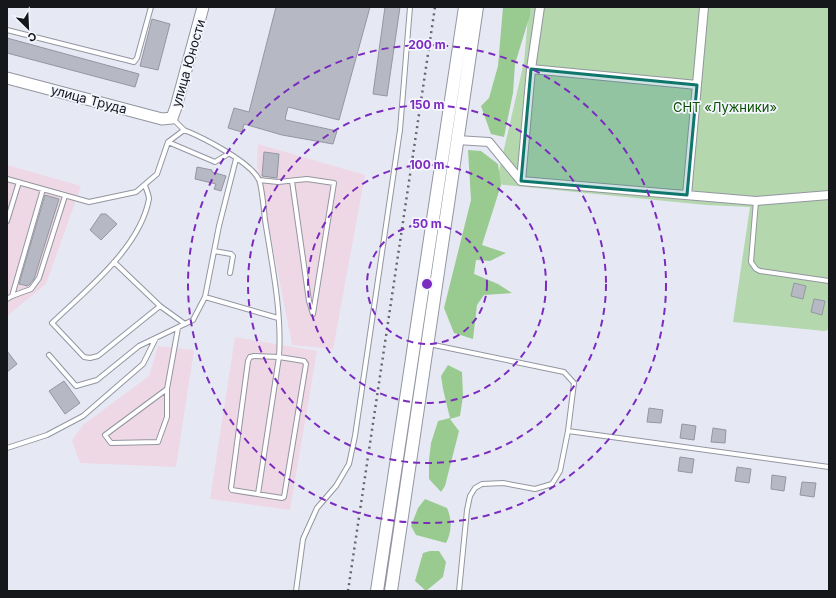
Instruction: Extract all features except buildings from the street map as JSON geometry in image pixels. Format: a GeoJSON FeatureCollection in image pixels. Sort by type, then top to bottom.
{"type":"FeatureCollection","features":[{"type":"Feature","properties":{"kind":"main road"},"geometry":{"type":"LineString","coordinates":[[377,591],[465,7]]}},
{"type":"Feature","properties":{"kind":"main road"},"geometry":{"type":"LineString","coordinates":[[391,591],[477,7]]}},
{"type":"Feature","properties":{"kind":"street","name":"улица Юности"},"geometry":{"type":"LineString","coordinates":[[172,118],[203,7]]}},
{"type":"Feature","properties":{"kind":"street"},"geometry":{"type":"LineString","coordinates":[[522,181],[530,69],[540,7]]}},
{"type":"Feature","properties":{"kind":"street"},"geometry":{"type":"LineString","coordinates":[[687,196],[704,7]]}},
{"type":"Feature","properties":{"kind":"street"},"geometry":{"type":"LineString","coordinates":[[530,69],[697,85]]}},
{"type":"Feature","properties":{"kind":"street","name":"улица Труда"},"geometry":{"type":"LineString","coordinates":[[7,78],[162,119],[172,118]]}},
{"type":"Feature","properties":{"kind":"street"},"geometry":{"type":"LineString","coordinates":[[457,140],[489,142],[522,181],[756,201],[829,195]]}},
{"type":"Feature","properties":{"kind":"lane"},"geometry":{"type":"LineString","coordinates":[[7,30],[134,62],[138,58],[150,7]]}},
{"type":"Feature","properties":{"kind":"lane"},"geometry":{"type":"LineString","coordinates":[[296,591],[303,539],[317,508],[336,486],[349,464],[355,436],[400,130],[410,7]]}},
{"type":"Feature","properties":{"kind":"lane"},"geometry":{"type":"LineString","coordinates":[[172,118],[184,130],[200,136],[247,165],[259,180],[274,277],[280,334],[279,356],[258,494]]}},
{"type":"Feature","properties":{"kind":"lane"},"geometry":{"type":"LineString","coordinates":[[7,179],[89,202],[136,192],[158,174],[168,142],[184,130]]}},
{"type":"Feature","properties":{"kind":"lane"},"geometry":{"type":"LineString","coordinates":[[168,142],[215,162],[228,154]]}},
{"type":"Feature","properties":{"kind":"lane"},"geometry":{"type":"LineString","coordinates":[[49,355],[76,386],[96,380],[138,346],[193,320],[205,297],[214,251],[236,159]]}},
{"type":"Feature","properties":{"kind":"lane"},"geometry":{"type":"LineString","coordinates":[[259,180],[278,182],[307,179],[334,183],[313,314],[309,300],[292,181]]}},
{"type":"Feature","properties":{"kind":"lane"},"geometry":{"type":"LineString","coordinates":[[7,221],[19,182]]}},
{"type":"Feature","properties":{"kind":"lane"},"geometry":{"type":"LineString","coordinates":[[145,185],[149,198],[138,232],[127,248],[114,262],[52,323],[84,357],[90,358],[98,356],[160,306]]}},
{"type":"Feature","properties":{"kind":"lane"},"geometry":{"type":"LineString","coordinates":[[12,296],[42,189]]}},
{"type":"Feature","properties":{"kind":"lane"},"geometry":{"type":"LineString","coordinates":[[7,300],[12,296],[31,289],[39,278],[65,196]]}},
{"type":"Feature","properties":{"kind":"lane"},"geometry":{"type":"LineString","coordinates":[[756,201],[751,262],[753,266],[760,271],[829,281]]}},
{"type":"Feature","properties":{"kind":"lane"},"geometry":{"type":"LineString","coordinates":[[214,251],[231,254],[233,256],[230,273]]}},
{"type":"Feature","properties":{"kind":"lane"},"geometry":{"type":"LineString","coordinates":[[114,262],[160,306],[185,324]]}},
{"type":"Feature","properties":{"kind":"lane"},"geometry":{"type":"LineString","coordinates":[[205,297],[278,318]]}},
{"type":"Feature","properties":{"kind":"lane"},"geometry":{"type":"LineString","coordinates":[[167,389],[105,435],[111,443],[158,442],[167,417],[167,389],[178,328]]}},
{"type":"Feature","properties":{"kind":"lane"},"geometry":{"type":"LineString","coordinates":[[7,448],[47,436],[83,416],[143,364],[156,338]]}},
{"type":"Feature","properties":{"kind":"lane"},"geometry":{"type":"LineString","coordinates":[[428,343],[564,372],[574,383],[568,431],[560,471],[552,484],[535,489],[503,483],[482,484],[475,488],[470,496],[467,510],[459,591]]}},
{"type":"Feature","properties":{"kind":"lane"},"geometry":{"type":"LineString","coordinates":[[254,356],[279,356],[304,361],[306,364],[284,497],[282,498],[232,490],[231,488],[248,361],[250,357],[254,356]]}},
{"type":"Feature","properties":{"kind":"lane"},"geometry":{"type":"LineString","coordinates":[[568,431],[829,467]]}},
{"type":"Feature","properties":{"kind":"highlighted area"},"geometry":{"type":"Polygon","coordinates":[[[531,69],[697,85],[687,195],[521,181],[531,69]]]}},
{"type":"Feature","properties":{"kind":"shaded area"},"geometry":{"type":"Polygon","coordinates":[[[258,144],[365,175],[333,349],[292,345],[257,165],[258,144]]]}},
{"type":"Feature","properties":{"kind":"shaded area"},"geometry":{"type":"Polygon","coordinates":[[[7,165],[81,186],[46,284],[7,316],[7,165]]]}},
{"type":"Feature","properties":{"kind":"shaded area"},"geometry":{"type":"Polygon","coordinates":[[[235,337],[317,351],[290,510],[210,499],[235,337]]]}},
{"type":"Feature","properties":{"kind":"shaded area"},"geometry":{"type":"Polygon","coordinates":[[[158,346],[194,350],[176,467],[80,463],[72,440],[83,425],[149,376],[158,346]]]}},
{"type":"Feature","properties":{"kind":"green space"},"geometry":{"type":"Polygon","coordinates":[[[503,7],[530,7],[530,15],[515,64],[513,93],[504,137],[491,134],[481,106],[489,98],[498,66],[503,7]]]}},
{"type":"Feature","properties":{"kind":"green space","name":"СНТ «Лужники»"},"geometry":{"type":"Polygon","coordinates":[[[529,7],[829,7],[829,330],[824,331],[733,322],[750,207],[706,205],[496,184],[524,62],[529,7]]]}},
{"type":"Feature","properties":{"kind":"green space"},"geometry":{"type":"Polygon","coordinates":[[[468,150],[481,151],[498,164],[501,185],[482,245],[506,253],[490,261],[476,260],[474,274],[498,284],[512,293],[484,295],[477,305],[473,339],[454,333],[444,308],[471,200],[468,150]]]}},
{"type":"Feature","properties":{"kind":"green space"},"geometry":{"type":"Polygon","coordinates":[[[448,365],[462,372],[463,396],[460,416],[450,419],[459,431],[445,486],[441,492],[429,479],[429,460],[431,443],[438,421],[450,418],[441,376],[448,365]]]}},
{"type":"Feature","properties":{"kind":"green space"},"geometry":{"type":"Polygon","coordinates":[[[425,499],[447,508],[451,526],[446,543],[416,535],[411,526],[418,508],[425,499]]]}},
{"type":"Feature","properties":{"kind":"green space"},"geometry":{"type":"Polygon","coordinates":[[[439,551],[446,562],[443,577],[426,591],[415,581],[423,553],[439,551]]]}},
{"type":"Feature","properties":{"kind":"railway"},"geometry":{"type":"LineString","coordinates":[[348,591],[435,7]]}}]}
